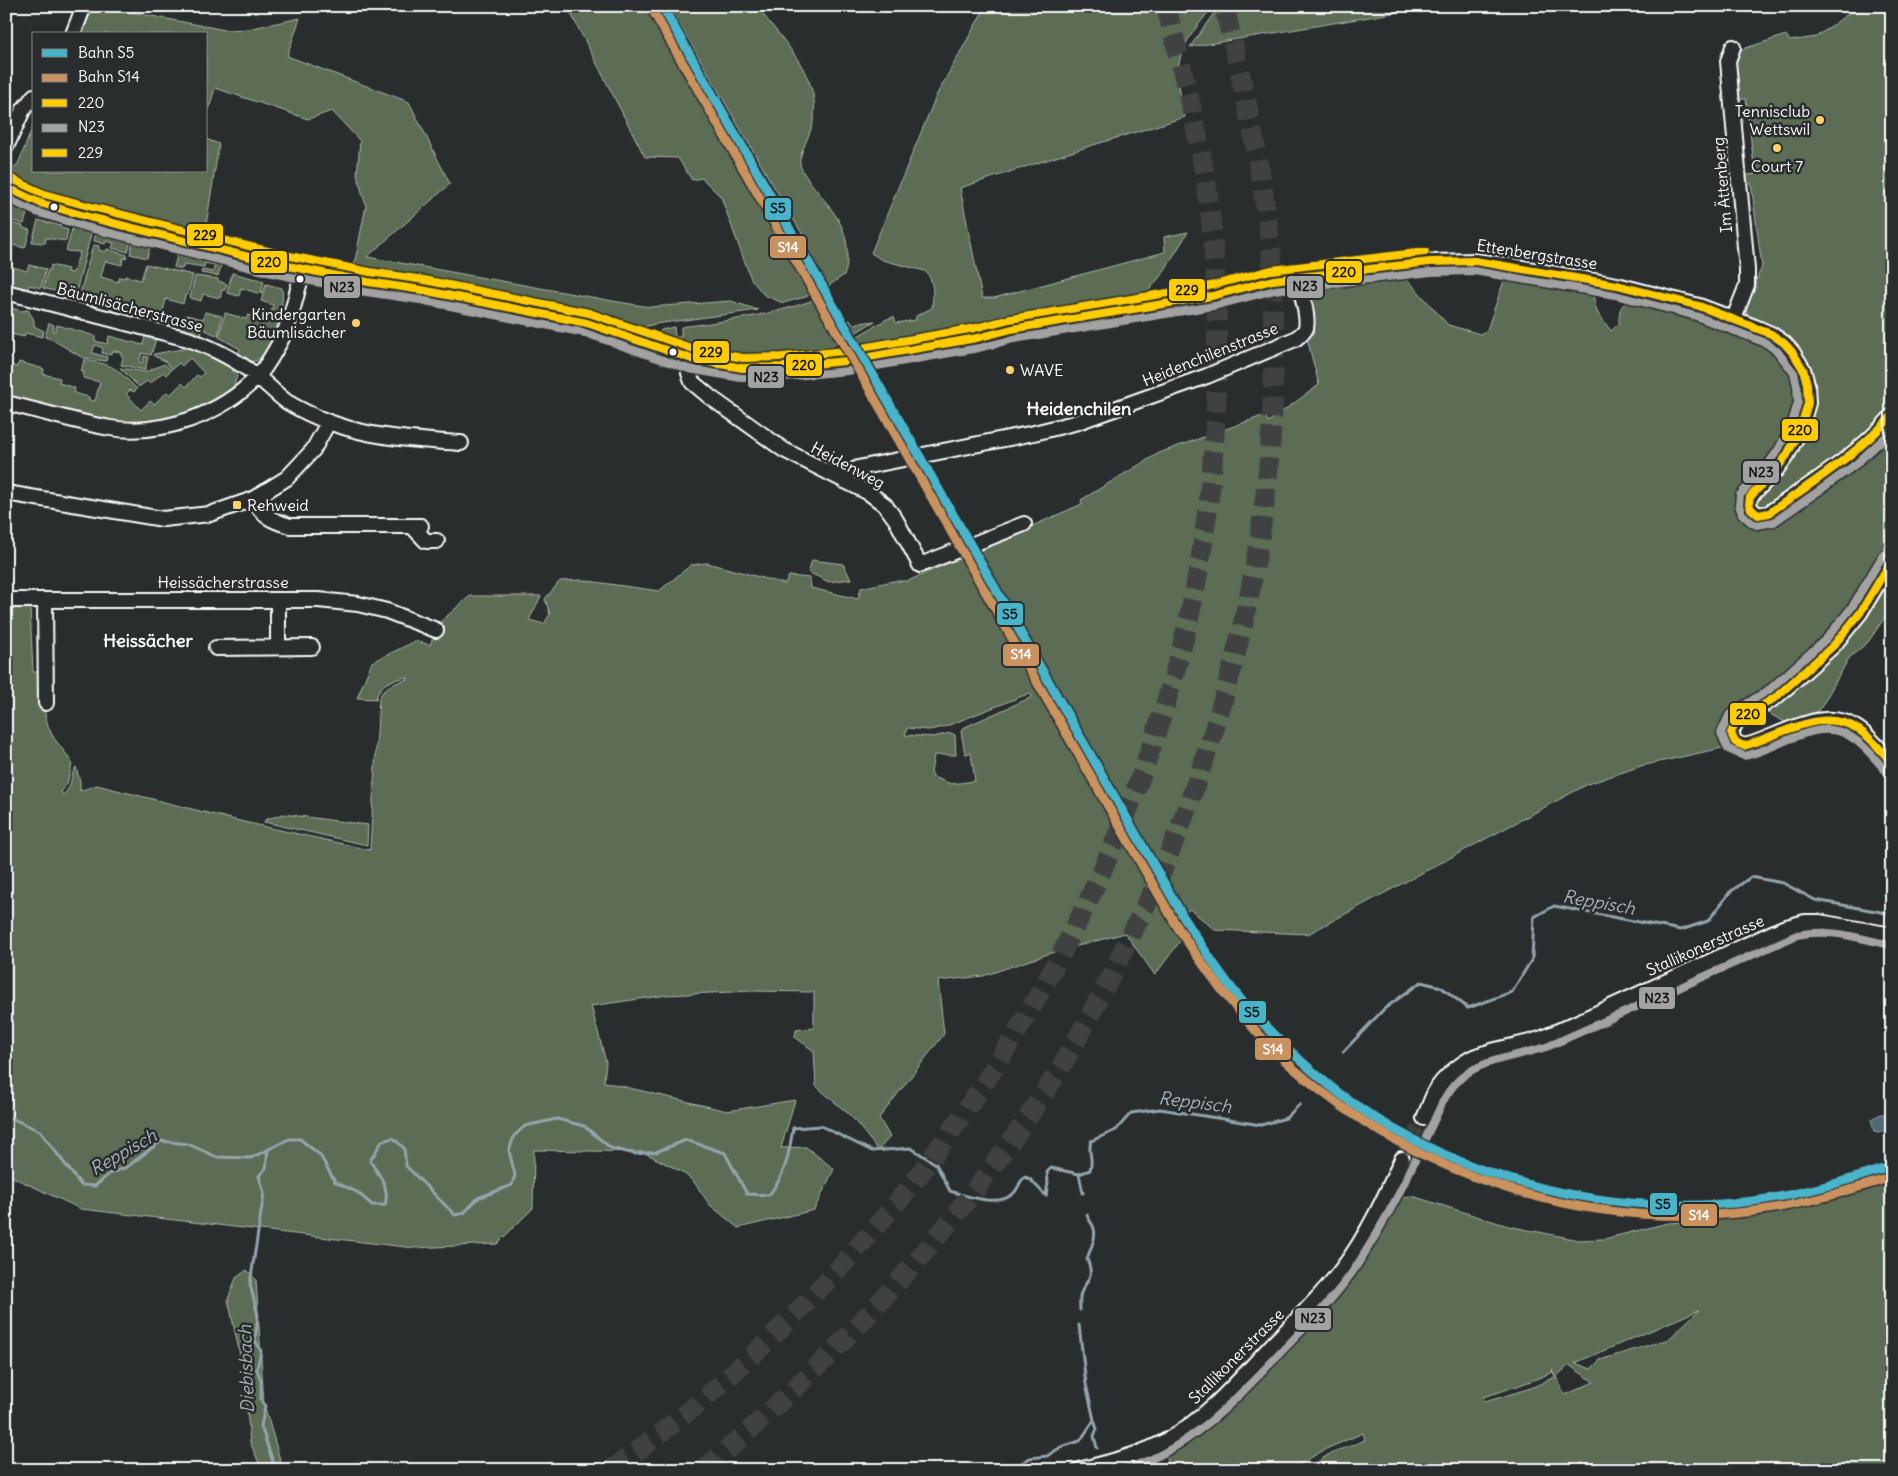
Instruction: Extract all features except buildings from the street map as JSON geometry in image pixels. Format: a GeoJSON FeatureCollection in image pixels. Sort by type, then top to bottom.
{"type":"FeatureCollection","features":[{"type":"Feature","properties":{"kind":"street"},"geometry":{"type":"LineString","coordinates":[[74,32],[84,6]]}},
{"type":"Feature","properties":{"kind":"street","name":"Im Ättenberg"},"geometry":{"type":"LineString","coordinates":[[1733,47],[1728,61],[1747,269],[1747,286],[1734,318]]}},
{"type":"Feature","properties":{"kind":"street"},"geometry":{"type":"LineString","coordinates":[[6,147],[23,110],[32,99]]}},
{"type":"Feature","properties":{"kind":"street","name":"Ettenbergstrasse"},"geometry":{"type":"LineString","coordinates":[[6,187],[40,203],[114,224],[303,270],[422,290],[587,323],[692,359],[749,368],[817,365],[977,338],[1021,327],[1212,296],[1272,280],[1430,262],[1476,261],[1617,285],[1699,306],[1734,318],[1772,334],[1784,343],[1796,357],[1806,376],[1808,403],[1795,442],[1782,463],[1750,497],[1749,504],[1756,514],[1762,515],[1769,513],[1785,502],[1861,446],[1892,416]]}},
{"type":"Feature","properties":{"kind":"street"},"geometry":{"type":"LineString","coordinates":[[6,402],[112,428],[147,429],[184,422],[209,411],[228,400],[257,377],[277,347],[289,321],[303,270]]}},
{"type":"Feature","properties":{"kind":"street","name":"Heidenchilenstrasse"},"geometry":{"type":"LineString","coordinates":[[844,481],[848,474],[858,468],[1034,433],[1078,422],[1196,381],[1251,359],[1301,335],[1306,328],[1298,276]]}},
{"type":"Feature","properties":{"kind":"street","name":"Bäumlisächerstrasse"},"geometry":{"type":"LineString","coordinates":[[6,292],[188,339],[215,349],[257,377],[286,401],[328,423],[380,436],[461,443]]}},
{"type":"Feature","properties":{"kind":"street","name":"Heidenweg"},"geometry":{"type":"LineString","coordinates":[[692,359],[689,373],[692,382],[710,397],[784,450],[869,493],[885,504],[896,520],[920,565],[1024,524]]}},
{"type":"Feature","properties":{"kind":"street"},"geometry":{"type":"LineString","coordinates":[[6,493],[163,518],[210,514],[253,499],[276,486],[297,470],[313,450],[328,423]]}},
{"type":"Feature","properties":{"kind":"street"},"geometry":{"type":"LineString","coordinates":[[253,499],[261,512],[272,521],[290,526],[417,526],[426,541],[437,541]]}},
{"type":"Feature","properties":{"kind":"street"},"geometry":{"type":"LineString","coordinates":[[1892,560],[1860,612],[1833,646],[1776,697],[1736,722],[1731,732],[1734,742],[1744,746],[1815,722],[1831,719],[1839,720],[1859,730],[1892,763]]}},
{"type":"Feature","properties":{"kind":"street","name":"Heissächerstrasse"},"geometry":{"type":"LineString","coordinates":[[6,600],[318,600],[358,604],[387,611],[436,630]]}},
{"type":"Feature","properties":{"kind":"street"},"geometry":{"type":"LineString","coordinates":[[278,600],[278,647]]}},
{"type":"Feature","properties":{"kind":"street"},"geometry":{"type":"LineString","coordinates":[[46,601],[46,703]]}},
{"type":"Feature","properties":{"kind":"street"},"geometry":{"type":"LineString","coordinates":[[216,648],[312,647]]}},
{"type":"Feature","properties":{"kind":"street","name":"Stallikonerstrasse"},"geometry":{"type":"LineString","coordinates":[[1424,1118],[1436,1090],[1465,1062],[1481,1054],[1545,1037],[1783,928],[1805,922],[1819,922],[1892,935]]}},
{"type":"Feature","properties":{"kind":"street","name":"Stallikonerstrasse"},"geometry":{"type":"LineString","coordinates":[[1079,1470],[1131,1457],[1154,1447],[1188,1426],[1224,1397],[1269,1348],[1314,1304],[1343,1268],[1374,1220],[1402,1160]]}},
{"type":"Feature","properties":{"kind":"green space"},"geometry":{"type":"Polygon","coordinates":[[[99,6],[225,30],[248,29],[300,18],[287,56],[409,102],[450,184],[367,257],[650,307],[731,301],[758,310],[628,329],[599,320],[353,271],[366,206],[357,175],[360,141],[332,111],[308,119],[215,88],[208,112],[208,32],[83,32],[88,13],[94,7],[99,6]]]}},
{"type":"Feature","properties":{"kind":"green space"},"geometry":{"type":"Polygon","coordinates":[[[567,6],[656,6],[767,197],[766,203],[795,256],[810,247],[669,6],[756,6],[796,57],[811,86],[814,101],[814,117],[801,154],[800,164],[806,176],[842,227],[847,246],[847,266],[844,275],[830,285],[805,297],[783,303],[764,295],[751,279],[721,197],[702,178],[692,180],[678,158],[645,157],[567,6]]]}},
{"type":"Feature","properties":{"kind":"green space"},"geometry":{"type":"Polygon","coordinates":[[[986,6],[1213,6],[1188,40],[1181,55],[1178,70],[1185,117],[960,188],[982,298],[994,298],[1165,252],[1164,237],[1188,232],[1163,273],[1141,300],[828,357],[826,356],[827,354],[887,319],[894,317],[896,323],[916,320],[916,316],[932,308],[932,283],[925,271],[882,260],[871,253],[937,94],[986,6]]]}},
{"type":"Feature","properties":{"kind":"green space"},"geometry":{"type":"Polygon","coordinates":[[[1219,6],[1435,6],[1190,47],[1219,6]]]}},
{"type":"Feature","properties":{"kind":"green space"},"geometry":{"type":"Polygon","coordinates":[[[1859,6],[1892,6],[1892,607],[1868,642],[1849,658],[1819,711],[1785,722],[1758,708],[1727,733],[1722,748],[1641,766],[1588,784],[1308,934],[1215,930],[1190,909],[1179,917],[1186,933],[1155,975],[1125,933],[1048,954],[983,976],[938,981],[944,1034],[879,1118],[890,1137],[878,1150],[851,1116],[816,1086],[814,1051],[795,1037],[796,1030],[814,1028],[814,992],[753,991],[667,995],[591,1006],[606,1062],[604,1082],[727,1111],[795,1100],[781,1148],[806,1147],[834,1169],[814,1210],[738,1228],[710,1205],[694,1182],[682,1172],[643,1152],[534,1150],[533,1208],[497,1244],[414,1248],[81,1209],[6,1174],[6,606],[28,607],[30,609],[33,672],[42,672],[46,720],[52,735],[72,764],[67,784],[61,792],[63,795],[69,788],[76,767],[80,791],[97,785],[235,820],[370,850],[379,698],[388,687],[408,679],[408,677],[384,685],[376,699],[357,698],[372,662],[416,641],[430,645],[439,623],[470,596],[541,596],[529,620],[544,624],[550,614],[545,599],[560,581],[581,580],[659,591],[691,565],[707,563],[785,584],[789,576],[810,578],[811,588],[858,599],[861,588],[893,581],[908,581],[1082,504],[1081,500],[1159,453],[1265,415],[1268,422],[1319,385],[1307,338],[1307,292],[1314,291],[1318,283],[1400,271],[1448,325],[1480,334],[1487,330],[1507,272],[1542,278],[1592,291],[1597,312],[1611,331],[1619,324],[1622,306],[1638,298],[1719,319],[1759,336],[1776,346],[1788,358],[1796,376],[1811,369],[1806,358],[1793,341],[1747,314],[1745,305],[1762,267],[1751,183],[1743,184],[1742,176],[1755,174],[1746,99],[1734,100],[1731,63],[1740,50],[1786,35],[1790,41],[1816,37],[1859,6]],[[1030,693],[944,727],[929,730],[907,728],[905,735],[933,737],[951,733],[955,735],[956,755],[934,755],[931,772],[933,777],[951,784],[975,781],[971,753],[965,754],[961,731],[965,727],[1032,697],[1030,693]]]}},
{"type":"Feature","properties":{"kind":"green space"},"geometry":{"type":"Polygon","coordinates":[[[32,129],[32,172],[208,172],[208,140],[219,144],[204,238],[125,221],[94,211],[95,207],[55,194],[54,196],[40,192],[6,177],[6,163],[14,167],[18,164],[32,129]]]}},
{"type":"Feature","properties":{"kind":"green space"},"geometry":{"type":"Polygon","coordinates":[[[6,198],[26,207],[28,210],[24,224],[6,219],[6,198]]]}},
{"type":"Feature","properties":{"kind":"green space"},"geometry":{"type":"Polygon","coordinates":[[[38,220],[61,226],[61,228],[68,230],[66,241],[46,238],[45,243],[32,242],[38,220]]]}},
{"type":"Feature","properties":{"kind":"green space"},"geometry":{"type":"Polygon","coordinates":[[[7,222],[30,230],[25,248],[8,244],[6,250],[7,222]]]}},
{"type":"Feature","properties":{"kind":"green space"},"geometry":{"type":"Polygon","coordinates":[[[76,225],[92,230],[73,304],[68,303],[69,295],[43,288],[51,265],[68,269],[67,272],[73,273],[80,252],[66,251],[73,226],[76,227],[76,225]]]}},
{"type":"Feature","properties":{"kind":"green space"},"geometry":{"type":"Polygon","coordinates":[[[96,233],[131,239],[128,252],[112,248],[114,243],[106,241],[105,244],[94,241],[96,233]]]}},
{"type":"Feature","properties":{"kind":"green space"},"geometry":{"type":"Polygon","coordinates":[[[133,240],[151,243],[147,258],[130,254],[133,240]]]}},
{"type":"Feature","properties":{"kind":"green space"},"geometry":{"type":"Polygon","coordinates":[[[93,245],[99,246],[99,250],[106,252],[107,249],[127,255],[126,259],[123,258],[122,265],[105,261],[101,277],[118,282],[120,277],[125,278],[125,276],[141,280],[146,264],[193,275],[188,295],[185,295],[183,304],[166,299],[161,319],[167,320],[168,317],[184,322],[186,315],[203,319],[205,312],[222,316],[218,336],[203,329],[200,337],[109,314],[110,306],[95,302],[93,309],[77,305],[93,245]]]}},
{"type":"Feature","properties":{"kind":"green space"},"geometry":{"type":"Polygon","coordinates":[[[171,247],[223,260],[218,276],[201,273],[202,270],[213,272],[215,265],[205,263],[204,267],[184,264],[182,269],[174,267],[178,252],[169,249],[171,247]]]}},
{"type":"Feature","properties":{"kind":"green space"},"geometry":{"type":"Polygon","coordinates":[[[29,265],[46,269],[41,288],[29,285],[27,293],[6,287],[6,272],[11,273],[13,267],[27,271],[29,265]]]}},
{"type":"Feature","properties":{"kind":"green space"},"geometry":{"type":"Polygon","coordinates":[[[232,273],[264,281],[261,294],[241,288],[239,296],[227,293],[232,273]]]}},
{"type":"Feature","properties":{"kind":"green space"},"geometry":{"type":"Polygon","coordinates":[[[195,276],[218,279],[218,281],[227,284],[225,290],[222,290],[220,298],[203,294],[201,301],[190,298],[195,276]]]}},
{"type":"Feature","properties":{"kind":"green space"},"geometry":{"type":"Polygon","coordinates":[[[266,284],[282,288],[280,317],[268,347],[256,361],[249,361],[238,353],[240,349],[219,337],[225,313],[246,319],[248,315],[263,319],[263,322],[268,324],[273,305],[261,301],[266,284]]]}},
{"type":"Feature","properties":{"kind":"green space"},"geometry":{"type":"Polygon","coordinates":[[[826,295],[833,325],[850,320],[852,324],[875,321],[822,352],[796,361],[760,362],[723,357],[716,355],[719,350],[671,339],[660,332],[661,330],[674,327],[675,337],[681,337],[681,327],[773,312],[826,295]]]}},
{"type":"Feature","properties":{"kind":"green space"},"geometry":{"type":"Polygon","coordinates":[[[6,306],[21,311],[28,310],[34,320],[34,326],[44,331],[42,337],[25,333],[24,337],[6,333],[6,306]]]}},
{"type":"Feature","properties":{"kind":"green space"},"geometry":{"type":"Polygon","coordinates":[[[49,323],[54,325],[53,331],[55,331],[57,325],[95,336],[95,341],[107,344],[109,336],[143,345],[145,336],[156,339],[151,355],[142,353],[139,362],[142,363],[144,356],[148,357],[145,370],[121,365],[123,358],[120,352],[114,351],[109,355],[102,353],[103,348],[95,345],[92,353],[107,357],[106,361],[83,358],[45,337],[49,323]]]}},
{"type":"Feature","properties":{"kind":"green space"},"geometry":{"type":"Polygon","coordinates":[[[188,348],[222,362],[237,376],[235,387],[224,395],[201,408],[177,417],[151,422],[118,424],[6,398],[6,364],[17,367],[19,362],[44,369],[43,374],[60,378],[59,383],[75,388],[74,393],[89,397],[89,400],[95,401],[100,382],[83,378],[84,372],[81,372],[84,360],[114,368],[124,376],[137,389],[134,392],[130,390],[126,394],[141,410],[150,401],[154,404],[167,392],[170,395],[182,383],[186,387],[197,375],[200,377],[204,373],[190,358],[182,366],[179,363],[172,369],[165,361],[154,356],[154,354],[188,348]]]}},
{"type":"Feature","properties":{"kind":"green space"},"geometry":{"type":"Polygon","coordinates":[[[164,364],[171,370],[166,375],[163,372],[150,384],[147,381],[139,387],[120,368],[146,372],[164,364]]]}},
{"type":"Feature","properties":{"kind":"green space"},"geometry":{"type":"Polygon","coordinates":[[[812,560],[843,564],[851,579],[829,582],[808,572],[812,560]]]}},
{"type":"Feature","properties":{"kind":"green space"},"geometry":{"type":"Polygon","coordinates":[[[283,814],[368,825],[367,845],[264,822],[283,814]]]}},
{"type":"Feature","properties":{"kind":"green space"},"geometry":{"type":"Polygon","coordinates":[[[1892,1175],[1892,1470],[1305,1470],[1328,1455],[1365,1440],[1363,1433],[1326,1449],[1289,1470],[1173,1470],[1168,1461],[1168,1452],[1208,1426],[1230,1408],[1332,1300],[1362,1263],[1388,1221],[1399,1197],[1412,1196],[1508,1226],[1579,1240],[1604,1239],[1668,1223],[1688,1222],[1686,1215],[1658,1218],[1658,1211],[1758,1207],[1835,1192],[1892,1175]],[[1699,1310],[1575,1363],[1591,1369],[1600,1360],[1669,1339],[1699,1310]],[[1569,1365],[1556,1377],[1565,1395],[1594,1382],[1569,1365]],[[1552,1369],[1553,1372],[1483,1397],[1485,1402],[1531,1388],[1555,1377],[1552,1369]]]}},
{"type":"Feature","properties":{"kind":"green space"},"geometry":{"type":"Polygon","coordinates":[[[247,1270],[256,1280],[264,1404],[283,1470],[262,1470],[250,1442],[243,1369],[228,1299],[236,1278],[247,1270]]]}},
{"type":"Feature","properties":{"kind":"water"},"geometry":{"type":"Polygon","coordinates":[[[1892,1113],[1892,1128],[1878,1133],[1874,1132],[1871,1119],[1881,1114],[1892,1113]]]}},
{"type":"Feature","properties":{"kind":"waterway","name":"Reppisch"},"geometry":{"type":"LineString","coordinates":[[1343,1052],[1384,1009],[1421,982],[1441,987],[1468,1008],[1512,992],[1532,959],[1534,917],[1554,906],[1681,930],[1708,921],[1730,892],[1751,877],[1783,883],[1815,900],[1892,914]]}},
{"type":"Feature","properties":{"kind":"waterway","name":"Reppisch"},"geometry":{"type":"LineString","coordinates":[[6,1118],[11,1118],[40,1131],[81,1185],[95,1186],[109,1174],[127,1167],[161,1141],[188,1144],[217,1157],[251,1158],[289,1139],[300,1139],[320,1155],[335,1182],[357,1192],[372,1205],[385,1205],[386,1193],[383,1182],[370,1161],[382,1141],[393,1138],[404,1148],[406,1166],[455,1215],[464,1213],[478,1198],[512,1185],[515,1175],[509,1151],[514,1136],[525,1126],[557,1119],[584,1126],[611,1148],[635,1154],[656,1152],[686,1140],[725,1153],[747,1194],[769,1195],[783,1171],[793,1128],[821,1126],[872,1151],[911,1148],[936,1164],[950,1191],[983,1200],[1000,1200],[1014,1193],[1021,1180],[1025,1177],[1030,1179],[1046,1196],[1047,1172],[1051,1168],[1079,1174],[1090,1170],[1091,1141],[1116,1130],[1131,1113],[1160,1109],[1261,1125],[1286,1118],[1300,1104]]}},
{"type":"Feature","properties":{"kind":"waterway","name":"Diebisbach"},"geometry":{"type":"LineString","coordinates":[[268,1149],[266,1168],[259,1176],[264,1193],[250,1284],[258,1316],[255,1340],[261,1351],[257,1369],[261,1381],[261,1400],[265,1406],[261,1426],[273,1462],[279,1470]]}},
{"type":"Feature","properties":{"kind":"waterway"},"geometry":{"type":"LineString","coordinates":[[1079,1174],[1083,1193]]}},
{"type":"Feature","properties":{"kind":"waterway"},"geometry":{"type":"LineString","coordinates":[[1080,1310],[1080,1295],[1090,1274],[1087,1259],[1095,1234],[1087,1215]]}},
{"type":"Feature","properties":{"kind":"waterway"},"geometry":{"type":"LineString","coordinates":[[997,1470],[1016,1466],[1030,1458],[1047,1456],[1061,1447],[1080,1441],[1094,1420],[1086,1384],[1079,1325]]}},
{"type":"Feature","properties":{"kind":"waterway"},"geometry":{"type":"LineString","coordinates":[[1094,1420],[1097,1429],[1094,1436],[1097,1448]]}},
{"type":"Feature","properties":{"kind":"waterway"},"geometry":{"type":"LineString","coordinates":[[1144,1463],[1155,1470]]}},
{"type":"Feature","properties":{"kind":"tunnel"},"geometry":{"type":"LineString","coordinates":[[611,1470],[702,1401],[776,1333],[842,1265],[918,1176],[990,1075],[1046,982],[1096,885],[1138,784],[1171,685],[1192,604],[1208,509],[1216,412],[1217,316],[1215,268],[1208,193],[1198,139],[1166,6]]}},
{"type":"Feature","properties":{"kind":"tunnel"},"geometry":{"type":"LineString","coordinates":[[703,1470],[796,1388],[883,1299],[924,1252],[1001,1155],[1051,1083],[1088,1019],[1158,881],[1191,799],[1232,667],[1248,600],[1269,464],[1273,394],[1273,278],[1271,250],[1263,188],[1252,127],[1224,6]]}},
{"type":"Feature","properties":{"kind":"tunnel"},"geometry":{"type":"LineString","coordinates":[[1402,1159],[1424,1118]]}},
{"type":"Feature","properties":{"kind":"rail line","name":"S5"},"geometry":{"type":"LineString","coordinates":[[662,6],[1184,918],[1233,989],[1299,1059],[1351,1102],[1396,1130],[1443,1154],[1492,1173],[1543,1188],[1595,1199],[1647,1204],[1700,1205],[1753,1201],[1823,1187],[1892,1166]]}},
{"type":"Feature","properties":{"kind":"rail line","name":"S14"},"geometry":{"type":"LineString","coordinates":[[653,11],[1175,923],[1229,999],[1260,1035],[1293,1068],[1342,1107],[1394,1140],[1450,1167],[1508,1189],[1568,1204],[1630,1213],[1692,1215],[1755,1211],[1807,1201],[1892,1177]]}},
{"type":"Feature","properties":{"kind":"transit line","name":"229"},"geometry":{"type":"LineString","coordinates":[[10,178],[44,194],[280,254],[589,313],[694,349],[743,358],[782,357],[845,351],[975,328],[1010,319],[1210,286],[1271,270],[1425,252]]}},
{"type":"Feature","properties":{"kind":"transit line","name":"220"},"geometry":{"type":"LineString","coordinates":[[6,187],[40,203],[89,217],[278,264],[587,323],[692,359],[742,368],[783,367],[846,361],[977,338],[1012,329],[1212,296],[1273,280],[1430,262],[1475,261],[1617,285],[1699,306],[1771,334],[1784,343],[1803,369],[1807,384],[1808,403],[1800,430],[1787,455],[1776,470],[1750,497],[1749,504],[1751,509],[1758,515],[1769,513],[1833,468],[1864,443],[1892,416]]}},
{"type":"Feature","properties":{"kind":"transit line","name":"N23"},"geometry":{"type":"LineString","coordinates":[[6,198],[36,212],[86,227],[276,274],[585,333],[689,369],[741,378],[784,377],[848,371],[979,348],[1014,339],[1214,306],[1275,290],[1431,272],[1474,271],[1615,295],[1696,316],[1766,343],[1777,351],[1794,373],[1798,402],[1791,426],[1768,464],[1740,495],[1739,505],[1742,514],[1757,525],[1774,522],[1823,488],[1856,464],[1892,431]]}},
{"type":"Feature","properties":{"kind":"transit line","name":"N23"},"geometry":{"type":"LineString","coordinates":[[1883,555],[1852,607],[1826,639],[1770,689],[1729,715],[1721,733],[1728,749],[1744,756],[1757,753],[1811,732],[1838,731],[1861,744],[1885,770]]}},
{"type":"Feature","properties":{"kind":"transit line","name":"220"},"geometry":{"type":"LineString","coordinates":[[1892,560],[1860,613],[1833,646],[1776,697],[1736,722],[1731,733],[1735,742],[1744,746],[1816,721],[1845,723],[1868,737],[1892,763]]}},
{"type":"Feature","properties":{"kind":"transit line","name":"N23"},"geometry":{"type":"LineString","coordinates":[[1121,1470],[1145,1462],[1168,1451],[1210,1422],[1248,1387],[1327,1304],[1351,1274],[1401,1190],[1446,1095],[1470,1071],[1503,1058],[1549,1046],[1797,935],[1832,933],[1890,945]]}},
{"type":"Feature","properties":{"kind":"place","name":"Tennisclub Wettswil"},"geometry":{"type":"Point","coordinates":[1820,120]}},
{"type":"Feature","properties":{"kind":"place","name":"Court 7"},"geometry":{"type":"Point","coordinates":[1777,148]}},
{"type":"Feature","properties":{"kind":"place","name":"Kindergarten Bäumlisächer"},"geometry":{"type":"Point","coordinates":[356,323]}},
{"type":"Feature","properties":{"kind":"place","name":"WAVE"},"geometry":{"type":"Point","coordinates":[1010,370]}},
{"type":"Feature","properties":{"kind":"place","name":"Rehweid"},"geometry":{"type":"Point","coordinates":[237,505]}},
{"type":"Feature","properties":{"kind":"district","name":"Heidenchilen"},"geometry":{"type":"Point","coordinates":[1079,408]}},
{"type":"Feature","properties":{"kind":"district","name":"Heissächer"},"geometry":{"type":"Point","coordinates":[148,640]}}]}
